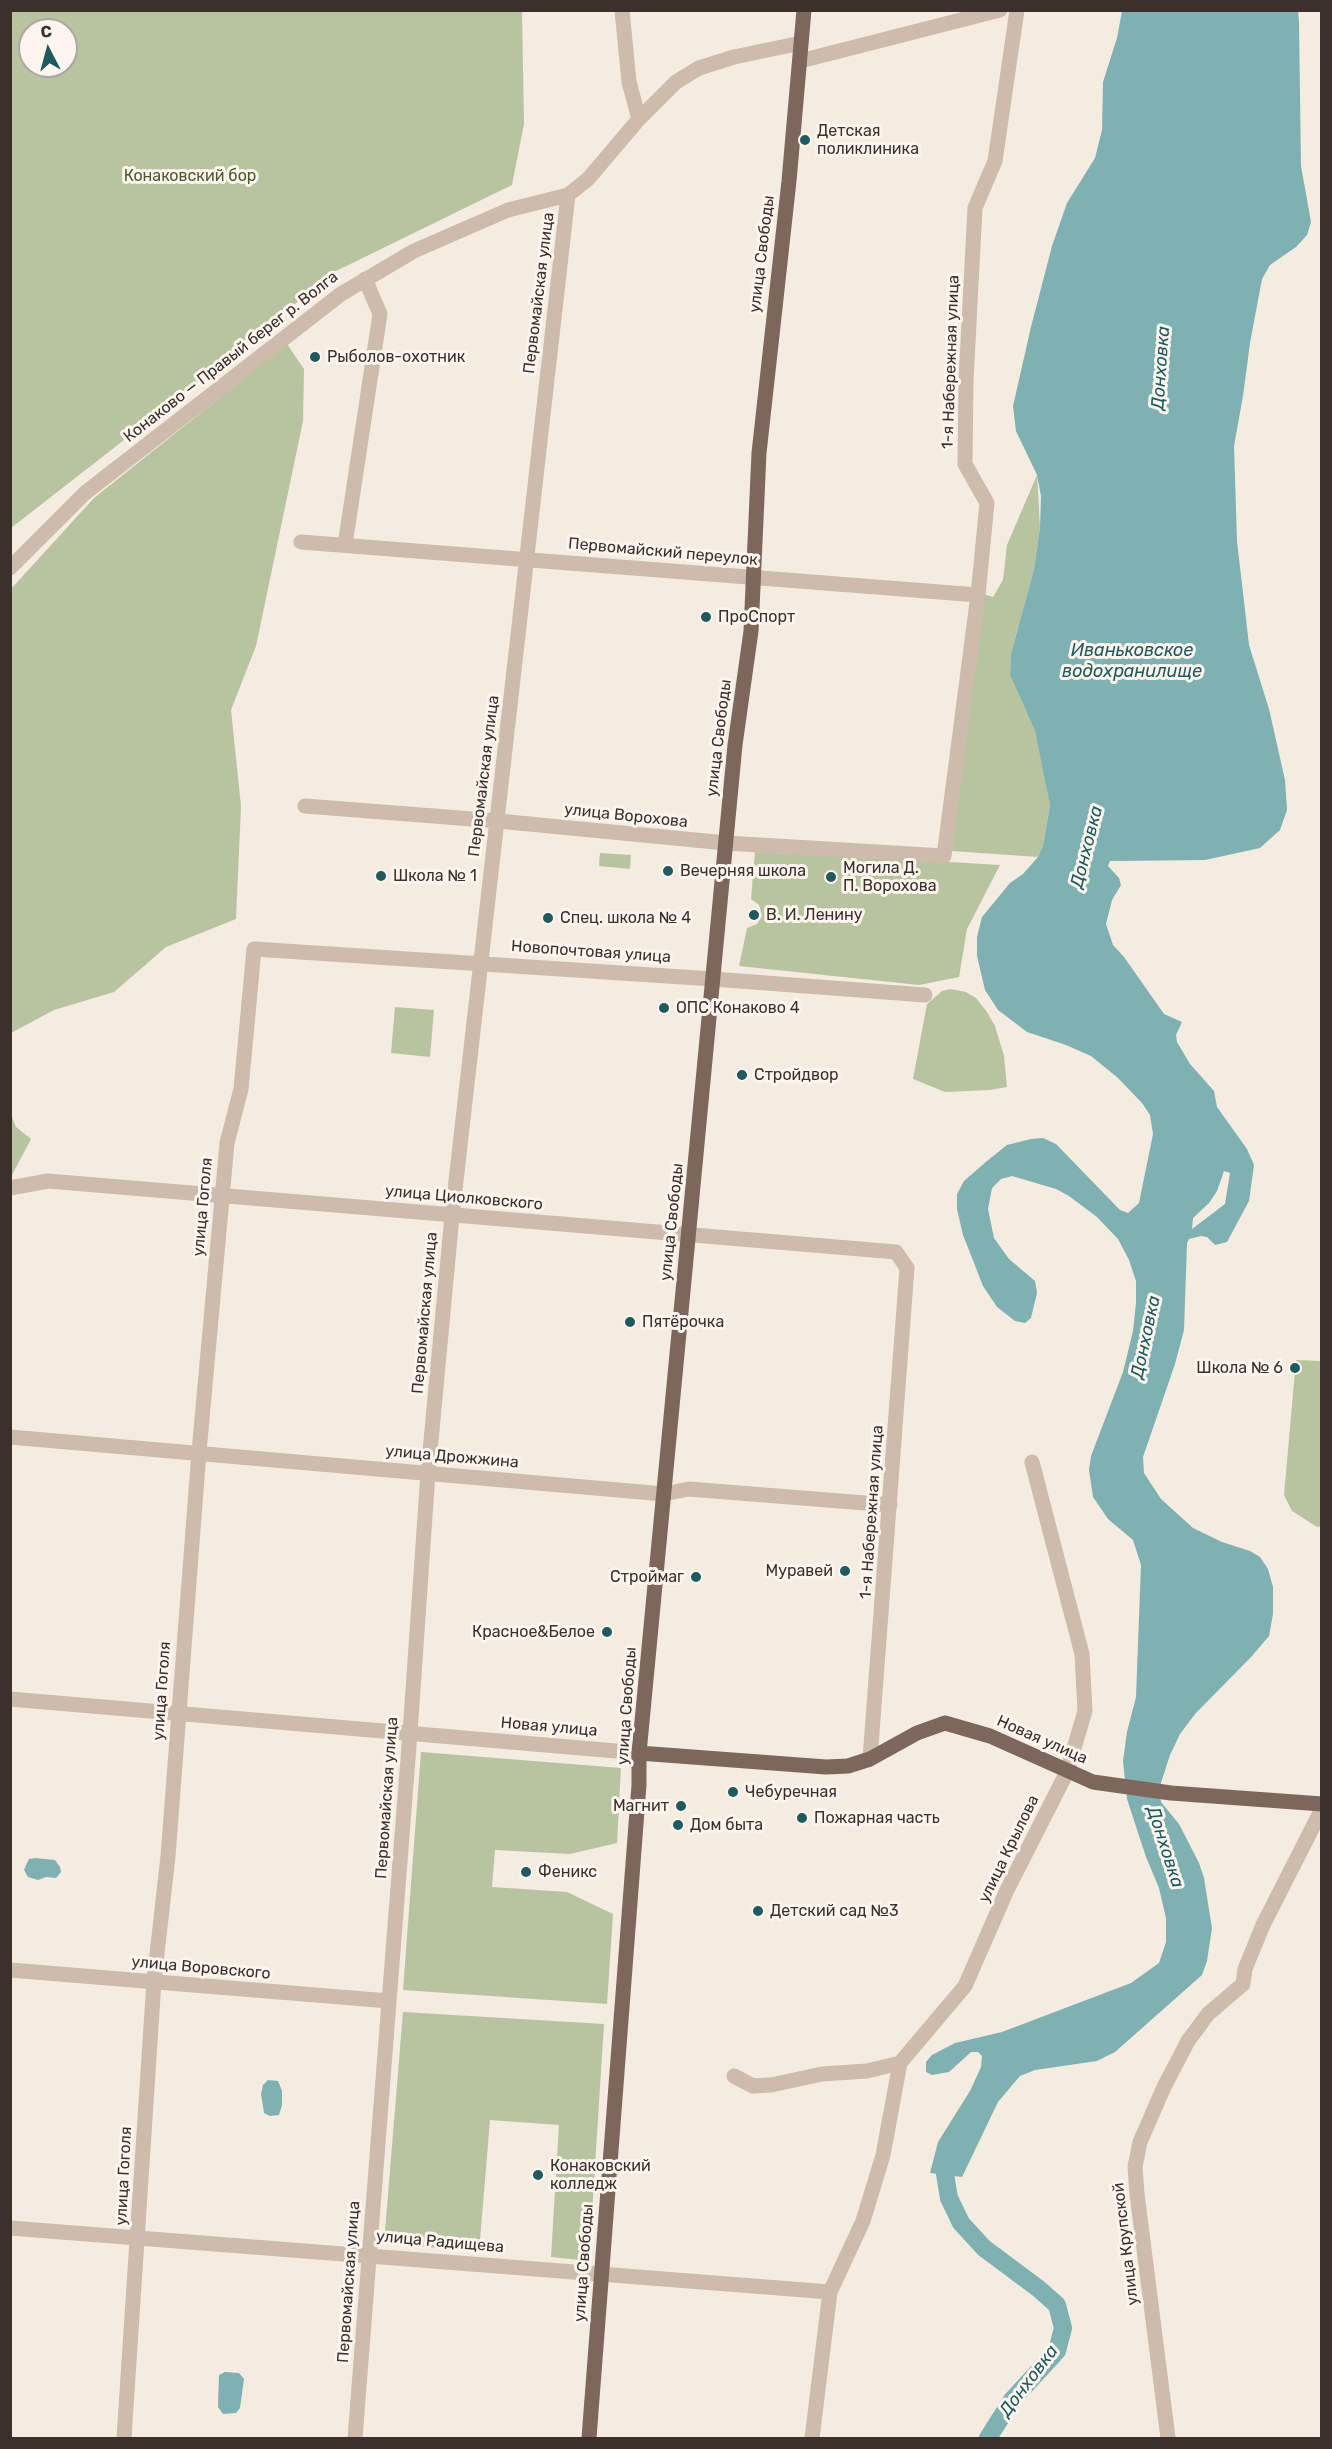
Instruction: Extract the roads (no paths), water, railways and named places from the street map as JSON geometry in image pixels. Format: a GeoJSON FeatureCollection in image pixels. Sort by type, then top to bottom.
{"type":"FeatureCollection","features":[{"type":"Feature","properties":{"kind":"main road","name":"улица Свободы"},"geometry":{"type":"LineString","coordinates":[[589,2439],[639,1785],[639,1753],[735,745],[751,631],[759,453],[789,181],[804,10]]}},
{"type":"Feature","properties":{"kind":"main road","name":"Новая улица"},"geometry":{"type":"LineString","coordinates":[[639,1753],[826,1767],[848,1766],[870,1759],[916,1733],[945,1723],[990,1736],[1093,1782],[1171,1793],[1322,1804]]}},
{"type":"Feature","properties":{"kind":"street"},"geometry":{"type":"LineString","coordinates":[[622,10],[629,82],[639,119]]}},
{"type":"Feature","properties":{"kind":"street"},"geometry":{"type":"LineString","coordinates":[[800,61],[1000,10]]}},
{"type":"Feature","properties":{"kind":"street","name":"1-я Набережная улица"},"geometry":{"type":"LineString","coordinates":[[944,856],[978,595],[987,503],[965,464],[966,380],[975,208],[995,161],[1017,10]]}},
{"type":"Feature","properties":{"kind":"street","name":"Конаково — Правый берег р. Волга"},"geometry":{"type":"LineString","coordinates":[[10,568],[85,494],[331,301],[414,251],[508,210],[568,195],[588,179],[639,119],[676,82],[699,68],[734,57],[801,43]]}},
{"type":"Feature","properties":{"kind":"street","name":"Первомайская улица"},"geometry":{"type":"LineString","coordinates":[[355,2439],[428,1473],[452,1216],[568,195]]}},
{"type":"Feature","properties":{"kind":"street"},"geometry":{"type":"LineString","coordinates":[[345,545],[380,314],[365,279]]}},
{"type":"Feature","properties":{"kind":"street","name":"Первомайский переулок"},"geometry":{"type":"LineString","coordinates":[[301,542],[978,595]]}},
{"type":"Feature","properties":{"kind":"street","name":"улица Ворохова"},"geometry":{"type":"LineString","coordinates":[[305,806],[498,821],[726,843],[944,856]]}},
{"type":"Feature","properties":{"kind":"street","name":"Новопочтовая улица"},"geometry":{"type":"LineString","coordinates":[[254,949],[925,995]]}},
{"type":"Feature","properties":{"kind":"street","name":"улица Гоголя"},"geometry":{"type":"LineString","coordinates":[[124,2439],[154,1981],[168,1856],[199,1452],[227,1143],[241,1089],[254,949]]}},
{"type":"Feature","properties":{"kind":"street","name":"улица Циолковского"},"geometry":{"type":"LineString","coordinates":[[10,1188],[48,1181],[222,1194],[452,1216],[690,1233],[896,1252],[908,1268]]}},
{"type":"Feature","properties":{"kind":"street","name":"1-я Набережная улица"},"geometry":{"type":"LineString","coordinates":[[870,1759],[908,1268]]}},
{"type":"Feature","properties":{"kind":"street","name":"улица Дрожжина"},"geometry":{"type":"LineString","coordinates":[[10,1437],[664,1494],[689,1489],[890,1505]]}},
{"type":"Feature","properties":{"kind":"street","name":"улица Крылова"},"geometry":{"type":"LineString","coordinates":[[900,2063],[965,1986],[1006,1890],[1067,1772],[1085,1711],[1082,1654],[1032,1462]]}},
{"type":"Feature","properties":{"kind":"street","name":"Новая улица"},"geometry":{"type":"LineString","coordinates":[[10,1699],[639,1753]]}},
{"type":"Feature","properties":{"kind":"street","name":"улица Крупской"},"geometry":{"type":"LineString","coordinates":[[1168,2439],[1137,2194],[1135,2167],[1140,2142],[1164,2087],[1188,2041],[1208,2014],[1243,1984],[1245,1968],[1263,1925],[1322,1809]]}},
{"type":"Feature","properties":{"kind":"street","name":"улица Воровского"},"geometry":{"type":"LineString","coordinates":[[10,1970],[389,2001]]}},
{"type":"Feature","properties":{"kind":"street"},"geometry":{"type":"LineString","coordinates":[[734,2076],[753,2086],[771,2085],[822,2074],[867,2071],[900,2063],[883,2155],[863,2221],[830,2292],[812,2439]]}},
{"type":"Feature","properties":{"kind":"street","name":"улица Радищева"},"geometry":{"type":"LineString","coordinates":[[10,2228],[370,2254],[830,2292]]}},
{"type":"Feature","properties":{"kind":"water","name":"Иваньковское водохранилище"},"geometry":{"type":"Polygon","coordinates":[[[1122,11],[1298,11],[1301,166],[1311,222],[1307,235],[1296,247],[1270,265],[1262,279],[1234,446],[1237,541],[1249,645],[1269,709],[1285,780],[1287,810],[1280,830],[1260,848],[1205,860],[1110,861],[1108,866],[1119,878],[1121,885],[1112,900],[1106,924],[1113,945],[1164,1014],[1182,1022],[1176,1035],[1177,1042],[1190,1064],[1214,1091],[1217,1107],[1247,1149],[1254,1165],[1249,1201],[1227,1242],[1215,1245],[1207,1237],[1201,1236],[1189,1239],[1187,1243],[1184,1330],[1175,1364],[1143,1457],[1144,1473],[1161,1499],[1193,1528],[1260,1557],[1268,1569],[1273,1587],[1273,1614],[1269,1636],[1195,1714],[1180,1734],[1170,1755],[1159,1789],[1161,1802],[1179,1824],[1204,1878],[1212,1928],[1207,1961],[1202,1975],[1115,2052],[1097,2061],[1035,2070],[1020,2076],[998,2102],[962,2177],[930,2173],[938,2142],[970,2091],[981,2067],[982,2056],[978,2052],[971,2052],[949,2072],[932,2075],[926,2072],[926,2062],[932,2055],[955,2043],[1002,2032],[1131,1983],[1159,1963],[1166,1942],[1166,1918],[1159,1888],[1127,1799],[1123,1761],[1127,1732],[1136,1697],[1141,1565],[1133,1540],[1108,1519],[1093,1497],[1089,1470],[1091,1456],[1123,1372],[1133,1331],[1136,1281],[1129,1260],[1118,1239],[1097,1217],[1056,1189],[1012,1176],[1001,1179],[992,1188],[988,1209],[994,1238],[1009,1259],[1035,1281],[1037,1293],[1031,1318],[1025,1323],[1015,1321],[997,1307],[983,1286],[963,1235],[957,1209],[957,1194],[964,1181],[987,1161],[1007,1145],[1043,1138],[1056,1144],[1120,1210],[1128,1213],[1139,1203],[1153,1134],[1150,1115],[1142,1103],[1118,1078],[1091,1056],[1027,1032],[998,1010],[985,990],[977,956],[977,937],[982,917],[1010,883],[1023,874],[1038,857],[1043,846],[1050,805],[1035,731],[1010,675],[1011,654],[1034,569],[1040,527],[1041,496],[1037,475],[1016,431],[1013,406],[1052,246],[1067,203],[1095,158],[1102,130],[1103,82],[1117,38],[1122,11]],[[1224,1171],[1217,1191],[1209,1203],[1193,1218],[1192,1229],[1225,1204],[1230,1173],[1224,1171]]]}},
{"type":"Feature","properties":{"kind":"water"},"geometry":{"type":"Polygon","coordinates":[[[29,1859],[55,1860],[61,1872],[56,1878],[46,1877],[38,1880],[28,1877],[24,1870],[29,1859]]]}},
{"type":"Feature","properties":{"kind":"water"},"geometry":{"type":"Polygon","coordinates":[[[268,2080],[278,2081],[282,2091],[279,2115],[270,2116],[264,2113],[261,2094],[263,2085],[268,2080]]]}},
{"type":"Feature","properties":{"kind":"water"},"geometry":{"type":"Polygon","coordinates":[[[225,2372],[239,2373],[244,2379],[240,2408],[236,2413],[223,2414],[218,2407],[219,2375],[225,2372]]]}},
{"type":"Feature","properties":{"kind":"waterway","name":"Донховка"},"geometry":{"type":"LineString","coordinates":[[953,2152],[945,2174],[949,2198],[961,2223],[984,2248],[1057,2305],[1063,2328],[1057,2351],[1012,2400],[988,2438]]}},
{"type":"Feature","properties":{"kind":"place","name":"Детская поликлиника"},"geometry":{"type":"Point","coordinates":[805,140]}},
{"type":"Feature","properties":{"kind":"place","name":"Рыболов-охотник"},"geometry":{"type":"Point","coordinates":[315,357]}},
{"type":"Feature","properties":{"kind":"place","name":"ПроСпорт"},"geometry":{"type":"Point","coordinates":[706,617]}},
{"type":"Feature","properties":{"kind":"place","name":"Вечерняя школа"},"geometry":{"type":"Point","coordinates":[668,871]}},
{"type":"Feature","properties":{"kind":"place","name":"Школа № 1"},"geometry":{"type":"Point","coordinates":[381,876]}},
{"type":"Feature","properties":{"kind":"place","name":"Могила Д. П. Ворохова"},"geometry":{"type":"Point","coordinates":[831,877]}},
{"type":"Feature","properties":{"kind":"place","name":"В. И. Ленину"},"geometry":{"type":"Point","coordinates":[754,915]}},
{"type":"Feature","properties":{"kind":"place","name":"Спец. школа № 4"},"geometry":{"type":"Point","coordinates":[548,918]}},
{"type":"Feature","properties":{"kind":"place","name":"ОПС Конаково 4"},"geometry":{"type":"Point","coordinates":[664,1008]}},
{"type":"Feature","properties":{"kind":"place","name":"Стройдвор"},"geometry":{"type":"Point","coordinates":[742,1075]}},
{"type":"Feature","properties":{"kind":"place","name":"Пятёрочка"},"geometry":{"type":"Point","coordinates":[630,1322]}},
{"type":"Feature","properties":{"kind":"place","name":"Школа № 6"},"geometry":{"type":"Point","coordinates":[1295,1368]}},
{"type":"Feature","properties":{"kind":"place","name":"Муравей"},"geometry":{"type":"Point","coordinates":[845,1571]}},
{"type":"Feature","properties":{"kind":"place","name":"Строймаг"},"geometry":{"type":"Point","coordinates":[696,1577]}},
{"type":"Feature","properties":{"kind":"place","name":"Красное&Белое"},"geometry":{"type":"Point","coordinates":[607,1632]}},
{"type":"Feature","properties":{"kind":"place","name":"Чебуречная"},"geometry":{"type":"Point","coordinates":[733,1792]}},
{"type":"Feature","properties":{"kind":"place","name":"Магнит"},"geometry":{"type":"Point","coordinates":[681,1806]}},
{"type":"Feature","properties":{"kind":"place","name":"Пожарная часть"},"geometry":{"type":"Point","coordinates":[802,1818]}},
{"type":"Feature","properties":{"kind":"place","name":"Дом быта"},"geometry":{"type":"Point","coordinates":[678,1825]}},
{"type":"Feature","properties":{"kind":"place","name":"Феникс"},"geometry":{"type":"Point","coordinates":[526,1872]}},
{"type":"Feature","properties":{"kind":"place","name":"Детский сад №3"},"geometry":{"type":"Point","coordinates":[758,1911]}},
{"type":"Feature","properties":{"kind":"place","name":"Конаковский колледж"},"geometry":{"type":"Point","coordinates":[538,2175]}},
{"type":"Feature","properties":{"kind":"park label","name":"Конаковский бор"},"geometry":{"type":"Point","coordinates":[190,176]}}]}
